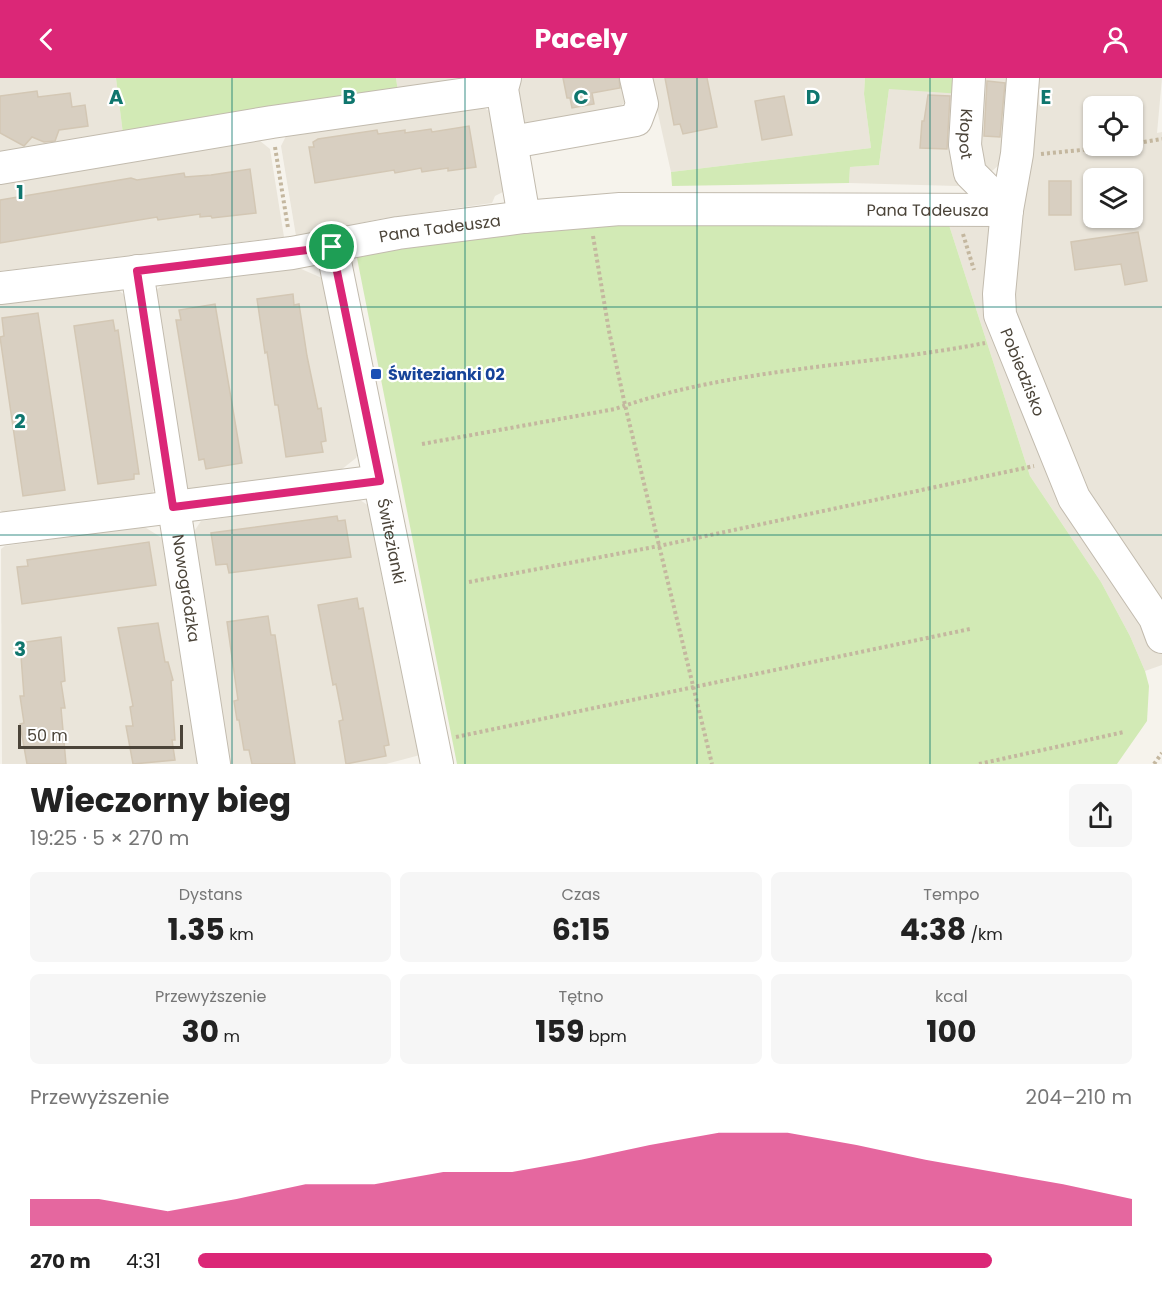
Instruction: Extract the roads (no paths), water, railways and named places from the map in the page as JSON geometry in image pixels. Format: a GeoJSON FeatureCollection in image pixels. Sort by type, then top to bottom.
{"type":"FeatureCollection","features":[{"type":"Feature","properties":{"kind":"street"},"geometry":{"type":"LineString","coordinates":[[512,142],[636,120],[642,104],[636,78]]}},
{"type":"Feature","properties":{"kind":"street","name":"Kłopot"},"geometry":{"type":"LineString","coordinates":[[969,78],[965,145],[970,173],[1007,210]]}},
{"type":"Feature","properties":{"kind":"street","name":"Pobiedzisko"},"geometry":{"type":"LineString","coordinates":[[1023,78],[1017,154],[1007,210],[1000,315],[1074,498],[1155,618],[1162,637]]}},
{"type":"Feature","properties":{"kind":"street","name":"Pana Tadeusza"},"geometry":{"type":"LineString","coordinates":[[0,168],[504,84],[524,217]]}},
{"type":"Feature","properties":{"kind":"street","name":"Pana Tadeusza"},"geometry":{"type":"LineString","coordinates":[[0,288],[292,253],[398,233],[524,217],[620,209],[1007,210]]}},
{"type":"Feature","properties":{"kind":"street","name":"Świtezianki"},"geometry":{"type":"LineString","coordinates":[[332,247],[436,764]]}},
{"type":"Feature","properties":{"kind":"street","name":"Nowogródzka"},"geometry":{"type":"LineString","coordinates":[[137,271],[214,764]]}},
{"type":"Feature","properties":{"kind":"street"},"geometry":{"type":"LineString","coordinates":[[0,529],[380,481]]}},
{"type":"Feature","properties":{"kind":"place","name":"Świtezianki 02"},"geometry":{"type":"Point","coordinates":[376,374]}}]}
